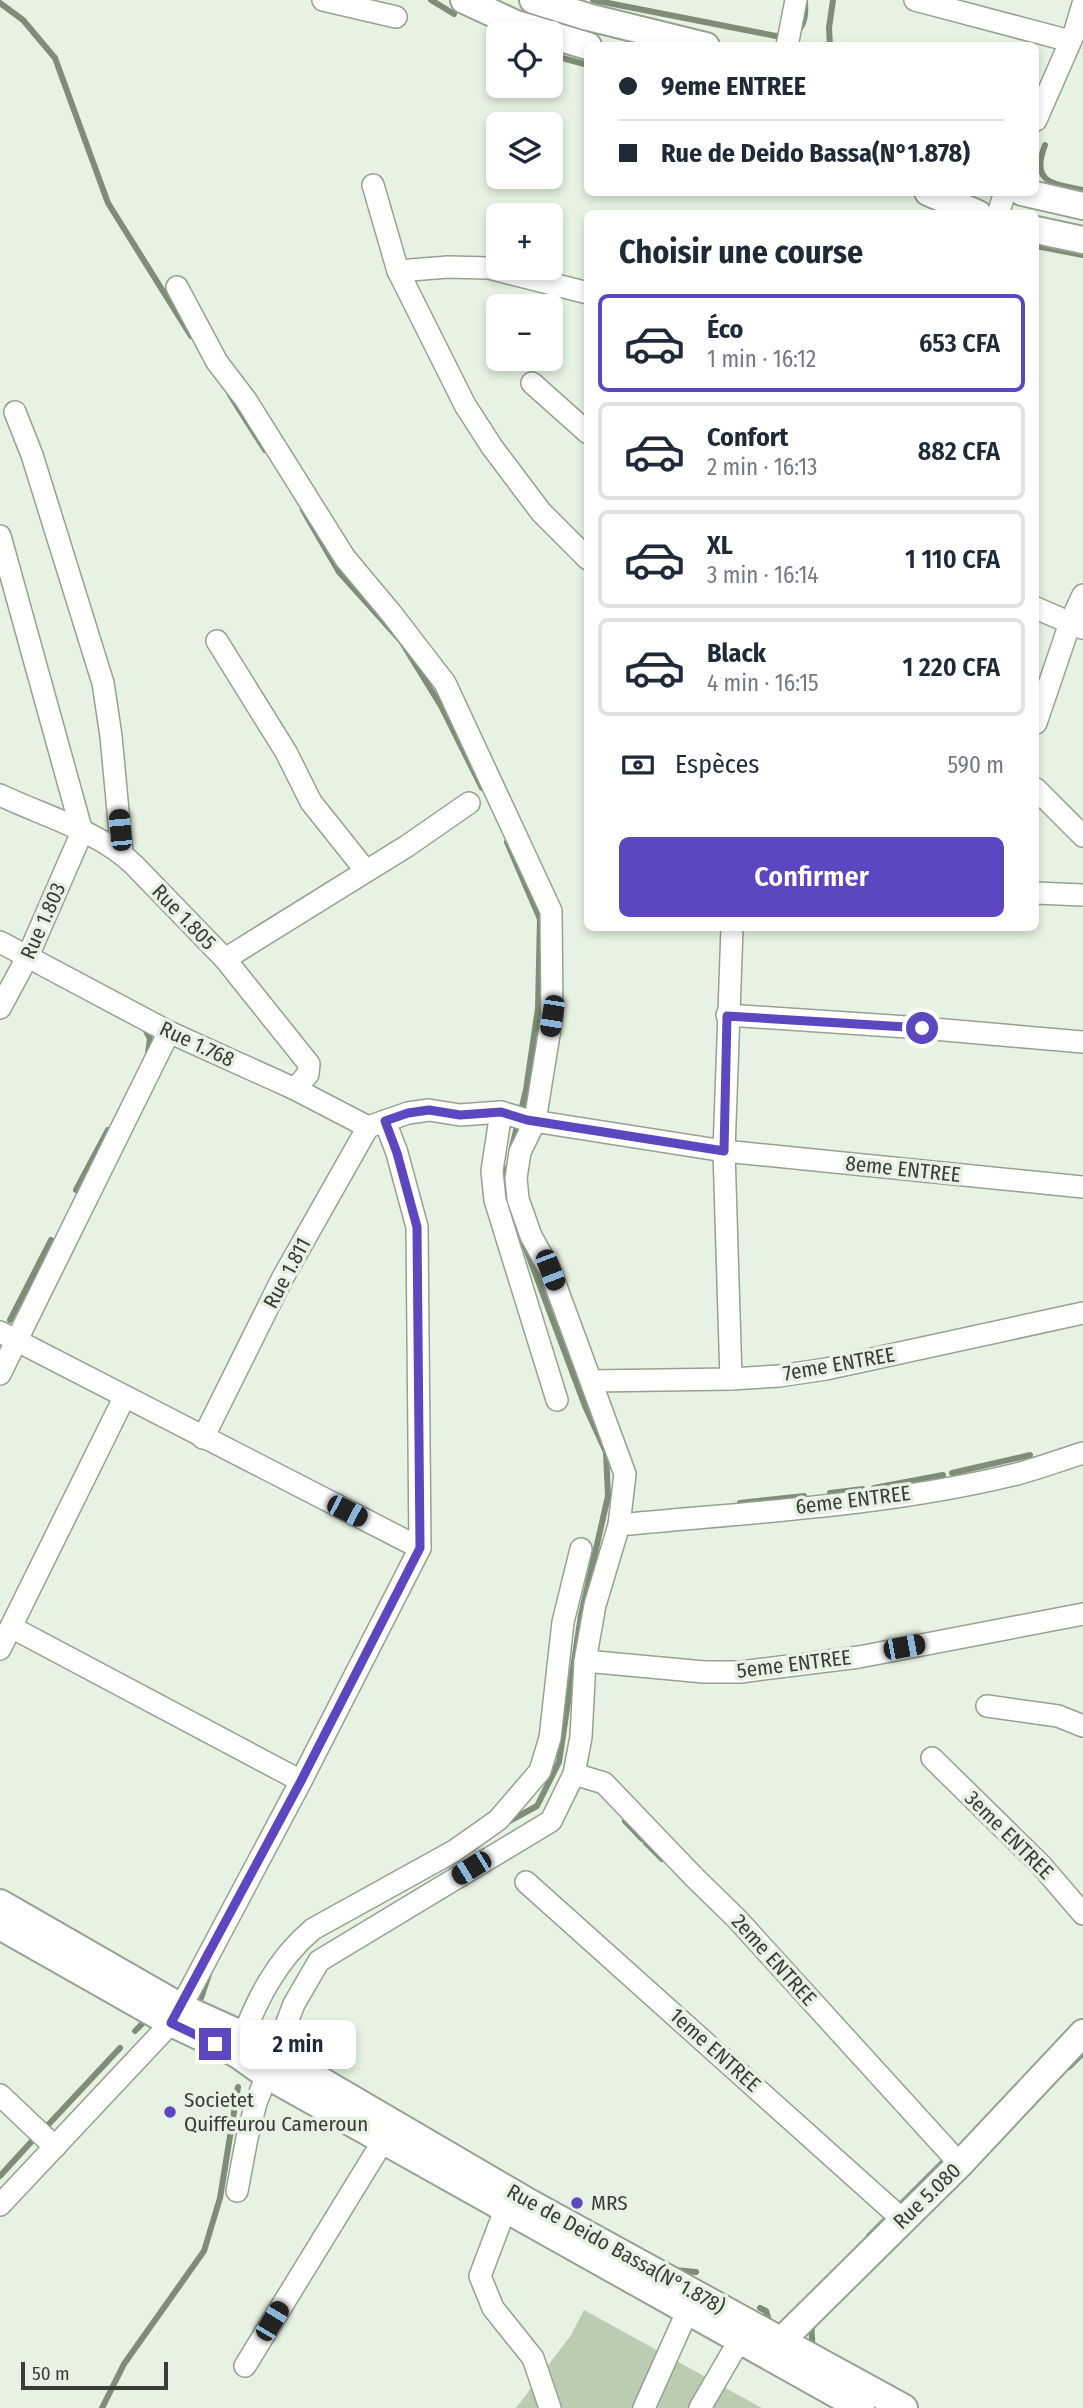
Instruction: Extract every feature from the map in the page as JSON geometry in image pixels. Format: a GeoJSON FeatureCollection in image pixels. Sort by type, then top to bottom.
{"type":"FeatureCollection","features":[{"type":"Feature","properties":{"kind":"main road"},"geometry":{"type":"LineString","coordinates":[[464,0],[510,21]]}},
{"type":"Feature","properties":{"kind":"main road"},"geometry":{"type":"LineString","coordinates":[[533,0],[588,17],[690,42]]}},
{"type":"Feature","properties":{"kind":"main road"},"geometry":{"type":"LineString","coordinates":[[563,39],[584,45]]}},
{"type":"Feature","properties":{"kind":"main road"},"geometry":{"type":"LineString","coordinates":[[937,196],[969,210]]}},
{"type":"Feature","properties":{"kind":"main road"},"geometry":{"type":"LineString","coordinates":[[1039,196],[1083,206]]}},
{"type":"Feature","properties":{"kind":"main road"},"geometry":{"type":"LineString","coordinates":[[1039,231],[1083,240]]}},
{"type":"Feature","properties":{"kind":"main road","name":"Rue de Deido Bassa(N°1.878)"},"geometry":{"type":"LineString","coordinates":[[0,1903],[176,2015]]}},
{"type":"Feature","properties":{"kind":"main road","name":"Rue de Deido Bassa(N°1.878)"},"geometry":{"type":"LineString","coordinates":[[0,1926],[240,2045],[687,2312],[740,2341],[777,2350],[858,2407]]}},
{"type":"Feature","properties":{"kind":"main road","name":"Rue 5.080"},"geometry":{"type":"LineString","coordinates":[[777,2350],[960,2164],[1083,2033]]}},
{"type":"Feature","properties":{"kind":"main road","name":"Rue de Deido Bassa(N°1.878)"},"geometry":{"type":"LineString","coordinates":[[272,2064],[383,2141],[519,2210],[777,2350],[904,2408]]}},
{"type":"Feature","properties":{"kind":"street"},"geometry":{"type":"LineString","coordinates":[[323,0],[396,17]]}},
{"type":"Feature","properties":{"kind":"street"},"geometry":{"type":"LineString","coordinates":[[788,42],[796,0]]}},
{"type":"Feature","properties":{"kind":"street"},"geometry":{"type":"LineString","coordinates":[[915,0],[1076,35]]}},
{"type":"Feature","properties":{"kind":"street"},"geometry":{"type":"LineString","coordinates":[[1039,114],[1076,35],[1083,4]]}},
{"type":"Feature","properties":{"kind":"street"},"geometry":{"type":"LineString","coordinates":[[373,185],[398,271],[465,405],[492,447],[541,512],[584,555]]}},
{"type":"Feature","properties":{"kind":"street"},"geometry":{"type":"LineString","coordinates":[[398,271],[448,267],[489,268],[584,291]]}},
{"type":"Feature","properties":{"kind":"street"},"geometry":{"type":"LineString","coordinates":[[177,287],[217,362],[246,400],[345,558],[445,683],[551,911],[552,1016],[519,1117],[492,1171],[495,1200],[557,1400]]}},
{"type":"Feature","properties":{"kind":"street"},"geometry":{"type":"LineString","coordinates":[[532,383],[584,424]]}},
{"type":"Feature","properties":{"kind":"street"},"geometry":{"type":"LineString","coordinates":[[15,412],[32,455],[103,683],[122,853]]}},
{"type":"Feature","properties":{"kind":"street"},"geometry":{"type":"LineString","coordinates":[[0,536],[82,832]]}},
{"type":"Feature","properties":{"kind":"street"},"geometry":{"type":"LineString","coordinates":[[1039,716],[1077,626],[1083,595]]}},
{"type":"Feature","properties":{"kind":"street"},"geometry":{"type":"LineString","coordinates":[[1039,609],[1077,626]]}},
{"type":"Feature","properties":{"kind":"street"},"geometry":{"type":"LineString","coordinates":[[217,641],[286,752],[311,802],[366,871]]}},
{"type":"Feature","properties":{"kind":"street"},"geometry":{"type":"LineString","coordinates":[[1039,792],[1083,836]]}},
{"type":"Feature","properties":{"kind":"street","name":"Rue 1.805"},"geometry":{"type":"LineString","coordinates":[[0,795],[122,853],[225,959],[309,1064],[307,1074],[295,1089]]}},
{"type":"Feature","properties":{"kind":"street"},"geometry":{"type":"LineString","coordinates":[[225,959],[469,803]]}},
{"type":"Feature","properties":{"kind":"street","name":"Rue 1.803"},"geometry":{"type":"LineString","coordinates":[[0,1008],[28,956],[82,832]]}},
{"type":"Feature","properties":{"kind":"street"},"geometry":{"type":"LineString","coordinates":[[1039,893],[1083,895]]}},
{"type":"Feature","properties":{"kind":"street"},"geometry":{"type":"LineString","coordinates":[[731,1379],[724,1151],[732,931]]}},
{"type":"Feature","properties":{"kind":"street","name":"Rue 1.768"},"geometry":{"type":"LineString","coordinates":[[0,942],[169,1032],[376,1124]]}},
{"type":"Feature","properties":{"kind":"street"},"geometry":{"type":"LineString","coordinates":[[727,1016],[922,1028],[1083,1042]]}},
{"type":"Feature","properties":{"kind":"street"},"geometry":{"type":"LineString","coordinates":[[0,1374],[8,1336],[169,1032]]}},
{"type":"Feature","properties":{"kind":"street","name":"8eme ENTREE"},"geometry":{"type":"LineString","coordinates":[[376,1124],[408,1113],[429,1110],[460,1115],[519,1117],[724,1151],[1083,1187]]}},
{"type":"Feature","properties":{"kind":"street"},"geometry":{"type":"LineString","coordinates":[[237,2191],[256,2103],[294,2004],[319,1961],[551,1821],[574,1774],[581,1737],[585,1661],[595,1605],[620,1525],[625,1474],[550,1270],[531,1236],[518,1199],[516,1178],[520,1152],[519,1117]]}},
{"type":"Feature","properties":{"kind":"street"},"geometry":{"type":"LineString","coordinates":[[0,2205],[176,2015],[301,1781],[420,1548],[417,1227],[397,1153],[376,1124]]}},
{"type":"Feature","properties":{"kind":"street","name":"Rue 1.811"},"geometry":{"type":"LineString","coordinates":[[203,1438],[282,1279],[376,1124]]}},
{"type":"Feature","properties":{"kind":"street","name":"7eme ENTREE"},"geometry":{"type":"LineString","coordinates":[[592,1381],[779,1376],[826,1369],[1083,1313]]}},
{"type":"Feature","properties":{"kind":"street"},"geometry":{"type":"LineString","coordinates":[[8,1336],[420,1548]]}},
{"type":"Feature","properties":{"kind":"street"},"geometry":{"type":"LineString","coordinates":[[0,1649],[124,1398]]}},
{"type":"Feature","properties":{"kind":"street","name":"6eme ENTREE"},"geometry":{"type":"LineString","coordinates":[[620,1525],[863,1501],[1019,1474],[1083,1453]]}},
{"type":"Feature","properties":{"kind":"street"},"geometry":{"type":"LineString","coordinates":[[240,2045],[258,1997],[295,1944],[313,1929],[443,1858],[498,1820],[540,1771],[551,1738],[562,1622],[581,1549]]}},
{"type":"Feature","properties":{"kind":"street","name":"5eme ENTREE"},"geometry":{"type":"LineString","coordinates":[[585,1661],[704,1672],[740,1672],[859,1657],[1083,1614]]}},
{"type":"Feature","properties":{"kind":"street"},"geometry":{"type":"LineString","coordinates":[[11,1627],[301,1781]]}},
{"type":"Feature","properties":{"kind":"street"},"geometry":{"type":"LineString","coordinates":[[987,1706],[1058,1716],[1083,1726]]}},
{"type":"Feature","properties":{"kind":"street","name":"3eme ENTREE"},"geometry":{"type":"LineString","coordinates":[[932,1758],[1041,1865],[1083,1914]]}},
{"type":"Feature","properties":{"kind":"street","name":"2eme ENTREE"},"geometry":{"type":"LineString","coordinates":[[574,1774],[604,1783],[737,1919],[960,2164]]}},
{"type":"Feature","properties":{"kind":"street","name":"1eme ENTREE"},"geometry":{"type":"LineString","coordinates":[[526,1882],[903,2220]]}},
{"type":"Feature","properties":{"kind":"street"},"geometry":{"type":"LineString","coordinates":[[0,2095],[55,2147]]}},
{"type":"Feature","properties":{"kind":"street"},"geometry":{"type":"LineString","coordinates":[[245,2366],[383,2141]]}},
{"type":"Feature","properties":{"kind":"street"},"geometry":{"type":"LineString","coordinates":[[519,2210],[480,2276],[493,2308],[533,2358],[550,2408]]}},
{"type":"Feature","properties":{"kind":"street"},"geometry":{"type":"LineString","coordinates":[[644,2408],[687,2312]]}},
{"type":"Feature","properties":{"kind":"street"},"geometry":{"type":"LineString","coordinates":[[700,2408],[740,2341]]}},
{"type":"Feature","properties":{"kind":"green space"},"geometry":{"type":"Polygon","coordinates":[[[584,2310],[762,2408],[516,2408],[571,2335],[584,2310]]]}},
{"type":"Feature","properties":{"kind":"waterway"},"geometry":{"type":"LineString","coordinates":[[431,0],[454,14]]}},
{"type":"Feature","properties":{"kind":"waterway"},"geometry":{"type":"LineString","coordinates":[[593,0],[786,38]]}},
{"type":"Feature","properties":{"kind":"waterway"},"geometry":{"type":"LineString","coordinates":[[830,42],[833,0]]}},
{"type":"Feature","properties":{"kind":"waterway"},"geometry":{"type":"LineString","coordinates":[[796,33],[804,19],[805,2]]}},
{"type":"Feature","properties":{"kind":"waterway"},"geometry":{"type":"LineString","coordinates":[[0,3],[23,20],[55,58],[108,203],[191,336]]}},
{"type":"Feature","properties":{"kind":"waterway"},"geometry":{"type":"LineString","coordinates":[[563,58],[584,64]]}},
{"type":"Feature","properties":{"kind":"waterway"},"geometry":{"type":"LineString","coordinates":[[1045,145],[1040,167],[1047,180],[1083,190]]}},
{"type":"Feature","properties":{"kind":"waterway"},"geometry":{"type":"LineString","coordinates":[[1039,247],[1083,255]]}},
{"type":"Feature","properties":{"kind":"waterway"},"geometry":{"type":"LineString","coordinates":[[230,395],[265,450]]}},
{"type":"Feature","properties":{"kind":"waterway"},"geometry":{"type":"LineString","coordinates":[[303,510],[339,572],[401,641],[441,706],[482,788]]}},
{"type":"Feature","properties":{"kind":"waterway"},"geometry":{"type":"LineString","coordinates":[[507,842],[540,919],[538,1008],[526,1090],[512,1147]]}},
{"type":"Feature","properties":{"kind":"waterway"},"geometry":{"type":"LineString","coordinates":[[144,1027],[150,1039],[148,1053]]}},
{"type":"Feature","properties":{"kind":"waterway"},"geometry":{"type":"LineString","coordinates":[[76,1190],[108,1130]]}},
{"type":"Feature","properties":{"kind":"waterway"},"geometry":{"type":"LineString","coordinates":[[507,1168],[503,1188],[509,1205]]}},
{"type":"Feature","properties":{"kind":"waterway"},"geometry":{"type":"LineString","coordinates":[[10,1320],[51,1240]]}},
{"type":"Feature","properties":{"kind":"waterway"},"geometry":{"type":"LineString","coordinates":[[506,1823],[537,1806],[559,1762],[581,1615],[608,1496],[606,1452],[585,1406],[523,1241]]}},
{"type":"Feature","properties":{"kind":"waterway"},"geometry":{"type":"LineString","coordinates":[[952,1473],[1030,1455]]}},
{"type":"Feature","properties":{"kind":"waterway"},"geometry":{"type":"LineString","coordinates":[[874,1488],[943,1475]]}},
{"type":"Feature","properties":{"kind":"waterway"},"geometry":{"type":"LineString","coordinates":[[830,1493],[863,1489]]}},
{"type":"Feature","properties":{"kind":"waterway"},"geometry":{"type":"LineString","coordinates":[[740,1503],[804,1496]]}},
{"type":"Feature","properties":{"kind":"waterway"},"geometry":{"type":"LineString","coordinates":[[625,1821],[642,1839]]}},
{"type":"Feature","properties":{"kind":"waterway"},"geometry":{"type":"LineString","coordinates":[[646,1843],[662,1859]]}},
{"type":"Feature","properties":{"kind":"waterway"},"geometry":{"type":"LineString","coordinates":[[201,1998],[209,1974]]}},
{"type":"Feature","properties":{"kind":"waterway"},"geometry":{"type":"LineString","coordinates":[[135,2031],[144,2022],[141,2016]]}},
{"type":"Feature","properties":{"kind":"waterway"},"geometry":{"type":"LineString","coordinates":[[48,2125],[120,2048]]}},
{"type":"Feature","properties":{"kind":"waterway"},"geometry":{"type":"LineString","coordinates":[[1069,2067],[1082,2054]]}},
{"type":"Feature","properties":{"kind":"waterway"},"geometry":{"type":"LineString","coordinates":[[102,2408],[124,2364],[204,2251],[220,2198],[238,2087]]}},
{"type":"Feature","properties":{"kind":"waterway"},"geometry":{"type":"LineString","coordinates":[[0,2176],[32,2141]]}},
{"type":"Feature","properties":{"kind":"waterway"},"geometry":{"type":"LineString","coordinates":[[897,2208],[948,2157]]}},
{"type":"Feature","properties":{"kind":"waterway"},"geometry":{"type":"LineString","coordinates":[[869,2236],[886,2219]]}},
{"type":"Feature","properties":{"kind":"waterway"},"geometry":{"type":"LineString","coordinates":[[675,2270],[696,2272]]}},
{"type":"Feature","properties":{"kind":"waterway"},"geometry":{"type":"LineString","coordinates":[[760,2308],[766,2311],[770,2324]]}},
{"type":"Feature","properties":{"kind":"waterway"},"geometry":{"type":"LineString","coordinates":[[813,2348],[814,2323]]}},
{"type":"Feature","properties":{"kind":"place","name":"Societet Quiffeurou Cameroun"},"geometry":{"type":"Point","coordinates":[170,2112]}},
{"type":"Feature","properties":{"kind":"place","name":"MRS"},"geometry":{"type":"Point","coordinates":[577,2203]}},
{"type":"Feature","properties":{"kind":"route"},"geometry":{"type":"LineString","coordinates":[[215,2044],[171,2023],[301,1781],[420,1548],[417,1227],[397,1153],[385,1121],[408,1113],[429,1110],[460,1115],[501,1112],[527,1120],[724,1151],[727,1016],[922,1028]]}}]}
